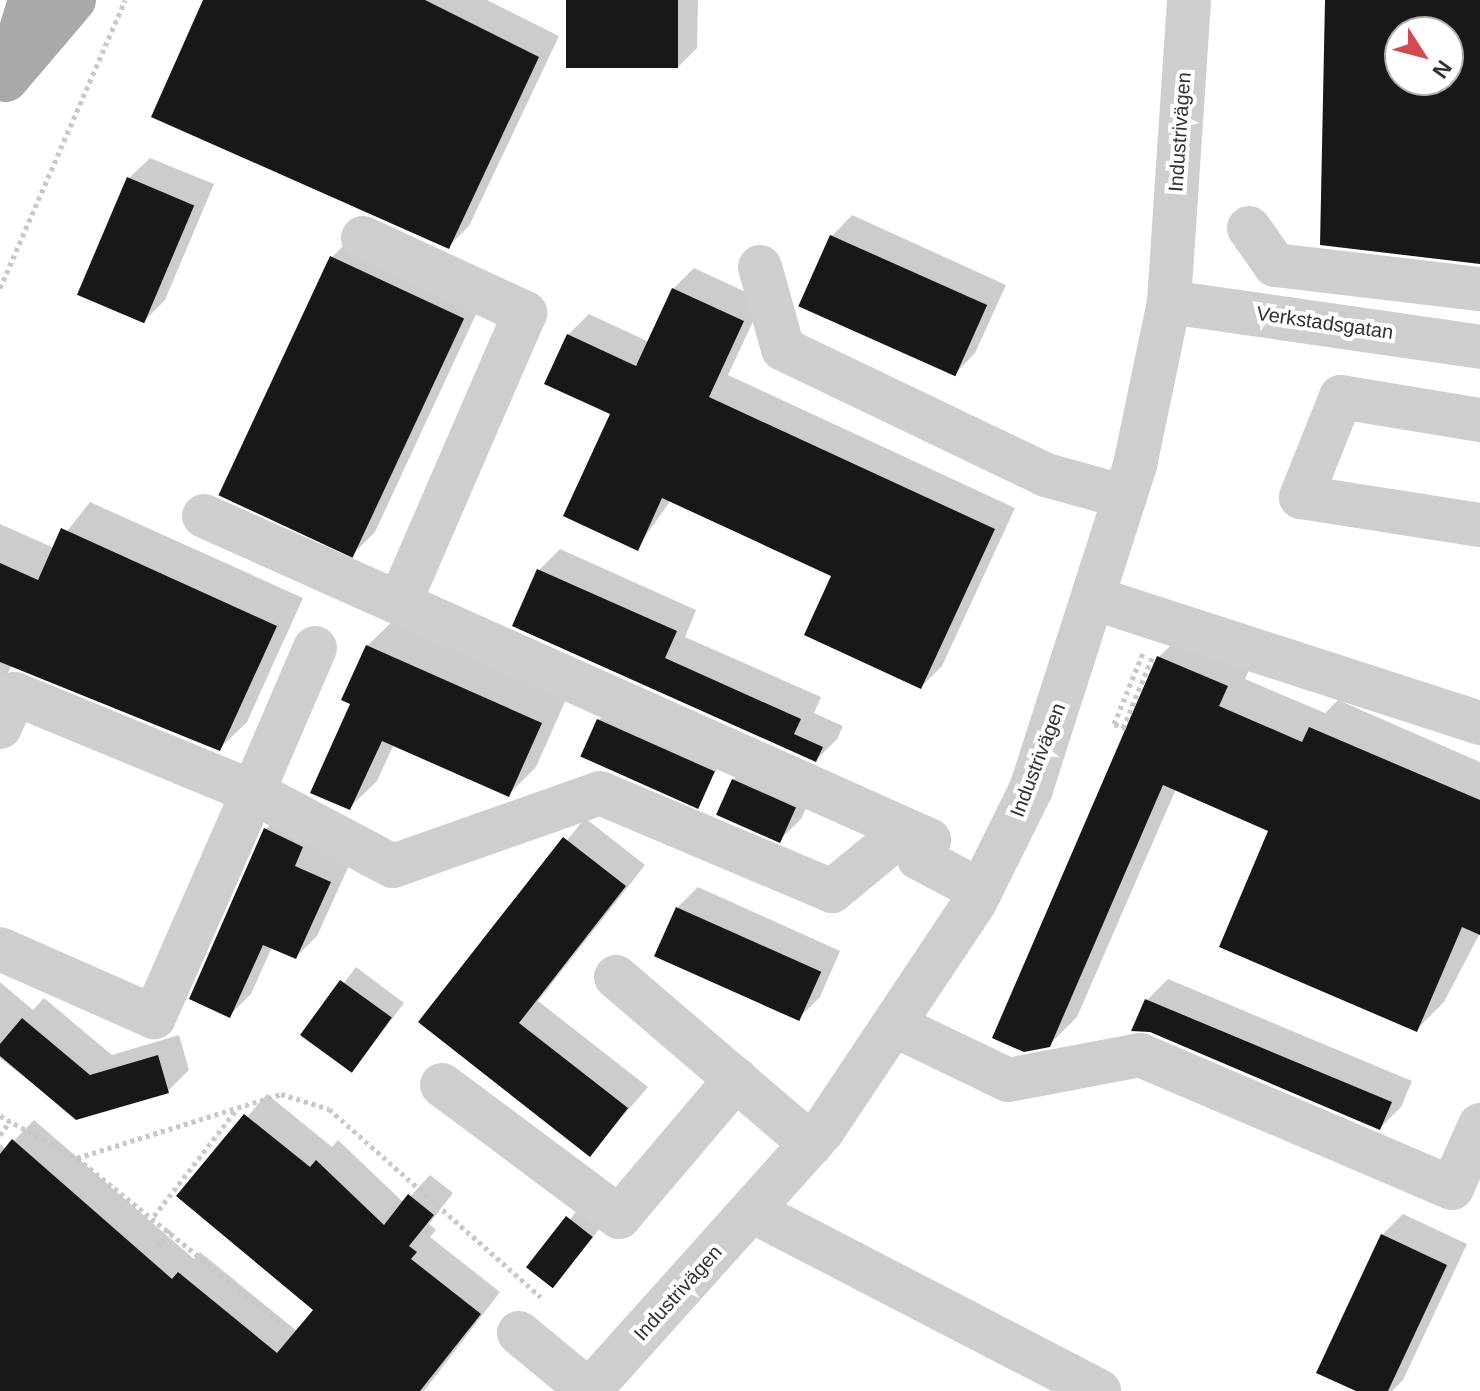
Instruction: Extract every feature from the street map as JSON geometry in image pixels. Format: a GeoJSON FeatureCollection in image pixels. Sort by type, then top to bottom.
{"type":"FeatureCollection","features":[{"type":"Feature","properties":{"kind":"main road"},"geometry":{"type":"LineString","coordinates":[[3,86],[23,0]]}},
{"type":"Feature","properties":{"kind":"main road"},"geometry":{"type":"LineString","coordinates":[[3,86],[30,0]]}},
{"type":"Feature","properties":{"kind":"main road"},"geometry":{"type":"LineString","coordinates":[[3,86],[48,0]]}},
{"type":"Feature","properties":{"kind":"main road"},"geometry":{"type":"LineString","coordinates":[[3,86],[74,0]]}},
{"type":"Feature","properties":{"kind":"street","name":"Industrivägen"},"geometry":{"type":"LineString","coordinates":[[589,1391],[811,1144],[898,1027],[981,891],[1031,789],[1096,599],[1125,497],[1169,302],[1189,0]]}},
{"type":"Feature","properties":{"kind":"street"},"geometry":{"type":"LineString","coordinates":[[1249,228],[1275,265],[1480,289]]}},
{"type":"Feature","properties":{"kind":"street"},"geometry":{"type":"LineString","coordinates":[[363,238],[525,313],[400,602]]}},
{"type":"Feature","properties":{"kind":"street"},"geometry":{"type":"LineString","coordinates":[[760,267],[783,349],[1046,475],[1125,497]]}},
{"type":"Feature","properties":{"kind":"street","name":"Verkstadsgatan"},"geometry":{"type":"LineString","coordinates":[[1169,302],[1480,347]]}},
{"type":"Feature","properties":{"kind":"street"},"geometry":{"type":"LineString","coordinates":[[1480,420],[1341,397],[1301,497],[1480,525]]}},
{"type":"Feature","properties":{"kind":"street"},"geometry":{"type":"LineString","coordinates":[[204,516],[929,840],[919,858],[981,891]]}},
{"type":"Feature","properties":{"kind":"street"},"geometry":{"type":"LineString","coordinates":[[1096,599],[1154,638],[1480,723]]}},
{"type":"Feature","properties":{"kind":"street"},"geometry":{"type":"LineString","coordinates":[[0,949],[154,1017],[315,648]]}},
{"type":"Feature","properties":{"kind":"street"},"geometry":{"type":"LineString","coordinates":[[0,727],[15,694],[253,792],[393,866],[600,793],[832,891],[906,830]]}},
{"type":"Feature","properties":{"kind":"street"},"geometry":{"type":"LineString","coordinates":[[616,977],[811,1144]]}},
{"type":"Feature","properties":{"kind":"street"},"geometry":{"type":"LineString","coordinates":[[898,1027],[1008,1080],[1140,1055],[1452,1188],[1480,1125]]}},
{"type":"Feature","properties":{"kind":"street"},"geometry":{"type":"LineString","coordinates":[[442,1085],[619,1217],[736,1079]]}},
{"type":"Feature","properties":{"kind":"street"},"geometry":{"type":"LineString","coordinates":[[752,1211],[1099,1391]]}},
{"type":"Feature","properties":{"kind":"street"},"geometry":{"type":"LineString","coordinates":[[519,1333],[589,1391]]}},
{"type":"Feature","properties":{"kind":"path"},"geometry":{"type":"LineString","coordinates":[[0,288],[125,0]]}},
{"type":"Feature","properties":{"kind":"path"},"geometry":{"type":"LineString","coordinates":[[1154,638],[1125,728],[1114,724],[1154,638]]}},
{"type":"Feature","properties":{"kind":"path"},"geometry":{"type":"LineString","coordinates":[[77,1158],[281,1094],[329,1109],[555,1310]]}},
{"type":"Feature","properties":{"kind":"path"},"geometry":{"type":"LineString","coordinates":[[154,1216],[238,1108]]}},
{"type":"Feature","properties":{"kind":"path"},"geometry":{"type":"LineString","coordinates":[[0,1116],[77,1158],[154,1216],[288,1329]]}},
{"type":"Feature","properties":{"kind":"path"},"geometry":{"type":"LineString","coordinates":[[0,1135],[10,1121]]}},
{"type":"Feature","properties":{"kind":"path"},"geometry":{"type":"LineString","coordinates":[[158,1246],[171,1230]]}},
{"type":"Feature","properties":{"kind":"building"},"geometry":{"type":"Polygon","coordinates":[[[203,0],[425,0],[539,57],[449,249],[151,117],[203,0]]]}},
{"type":"Feature","properties":{"kind":"building"},"geometry":{"type":"Polygon","coordinates":[[[566,0],[678,0],[678,68],[566,68],[566,0]]]}},
{"type":"Feature","properties":{"kind":"building"},"geometry":{"type":"Polygon","coordinates":[[[1325,0],[1480,0],[1480,264],[1320,245],[1325,0]]]}},
{"type":"Feature","properties":{"kind":"building"},"geometry":{"type":"Polygon","coordinates":[[[127,177],[194,206],[144,323],[77,295],[127,177]]]}},
{"type":"Feature","properties":{"kind":"building"},"geometry":{"type":"Polygon","coordinates":[[[830,235],[987,305],[955,376],[798,306],[830,235]]]}},
{"type":"Feature","properties":{"kind":"building"},"geometry":{"type":"Polygon","coordinates":[[[330,256],[464,319],[353,558],[218,495],[330,256]]]}},
{"type":"Feature","properties":{"kind":"building"},"geometry":{"type":"Polygon","coordinates":[[[672,288],[744,321],[709,397],[995,529],[921,689],[804,635],[831,576],[662,498],[638,551],[563,516],[610,414],[544,384],[567,334],[636,366],[672,288]]]}},
{"type":"Feature","properties":{"kind":"building"},"geometry":{"type":"Polygon","coordinates":[[[61,528],[277,626],[220,751],[0,662],[0,563],[38,580],[61,528]]]}},
{"type":"Feature","properties":{"kind":"building"},"geometry":{"type":"Polygon","coordinates":[[[537,569],[677,631],[665,658],[801,719],[794,734],[823,747],[816,762],[512,626],[537,569]]]}},
{"type":"Feature","properties":{"kind":"building"},"geometry":{"type":"Polygon","coordinates":[[[366,645],[542,723],[509,797],[382,741],[350,810],[310,793],[350,704],[341,700],[366,645]]]}},
{"type":"Feature","properties":{"kind":"building"},"geometry":{"type":"Polygon","coordinates":[[[1157,656],[1228,686],[1219,706],[1302,742],[1309,727],[1480,800],[1480,935],[1462,927],[1417,1032],[1219,947],[1268,831],[1163,785],[1050,1047],[1024,1052],[992,1038],[1157,656]]]}},
{"type":"Feature","properties":{"kind":"building"},"geometry":{"type":"Polygon","coordinates":[[[597,719],[715,771],[698,809],[580,756],[597,719]]]}},
{"type":"Feature","properties":{"kind":"building"},"geometry":{"type":"Polygon","coordinates":[[[732,779],[796,807],[780,843],[716,815],[732,779]]]}},
{"type":"Feature","properties":{"kind":"building"},"geometry":{"type":"Polygon","coordinates":[[[264,828],[303,847],[295,866],[331,882],[296,959],[263,945],[230,1018],[189,999],[264,828]]]}},
{"type":"Feature","properties":{"kind":"building"},"geometry":{"type":"Polygon","coordinates":[[[563,837],[626,886],[519,1023],[628,1108],[590,1157],[418,1022],[563,837]]]}},
{"type":"Feature","properties":{"kind":"building"},"geometry":{"type":"Polygon","coordinates":[[[676,907],[821,972],[799,1021],[654,956],[676,907]]]}},
{"type":"Feature","properties":{"kind":"building"},"geometry":{"type":"Polygon","coordinates":[[[340,980],[392,1018],[352,1073],[300,1035],[340,980]]]}},
{"type":"Feature","properties":{"kind":"building"},"geometry":{"type":"Polygon","coordinates":[[[1145,999],[1392,1102],[1380,1130],[1150,1032],[1131,1031],[1145,999]]]}},
{"type":"Feature","properties":{"kind":"building"},"geometry":{"type":"Polygon","coordinates":[[[22,1018],[90,1075],[158,1055],[169,1093],[76,1120],[0,1056],[0,1044],[22,1018]]]}},
{"type":"Feature","properties":{"kind":"building"},"geometry":{"type":"Polygon","coordinates":[[[244,1114],[310,1167],[316,1160],[384,1225],[408,1194],[434,1215],[409,1246],[417,1252],[411,1259],[481,1314],[420,1391],[0,1391],[0,1154],[12,1139],[172,1279],[178,1272],[277,1353],[313,1310],[176,1196],[244,1114]]]}},
{"type":"Feature","properties":{"kind":"building"},"geometry":{"type":"Polygon","coordinates":[[[566,1216],[593,1237],[553,1288],[526,1267],[566,1216]]]}},
{"type":"Feature","properties":{"kind":"building"},"geometry":{"type":"Polygon","coordinates":[[[1381,1234],[1447,1265],[1388,1391],[1356,1391],[1316,1373],[1381,1234]]]}}]}
